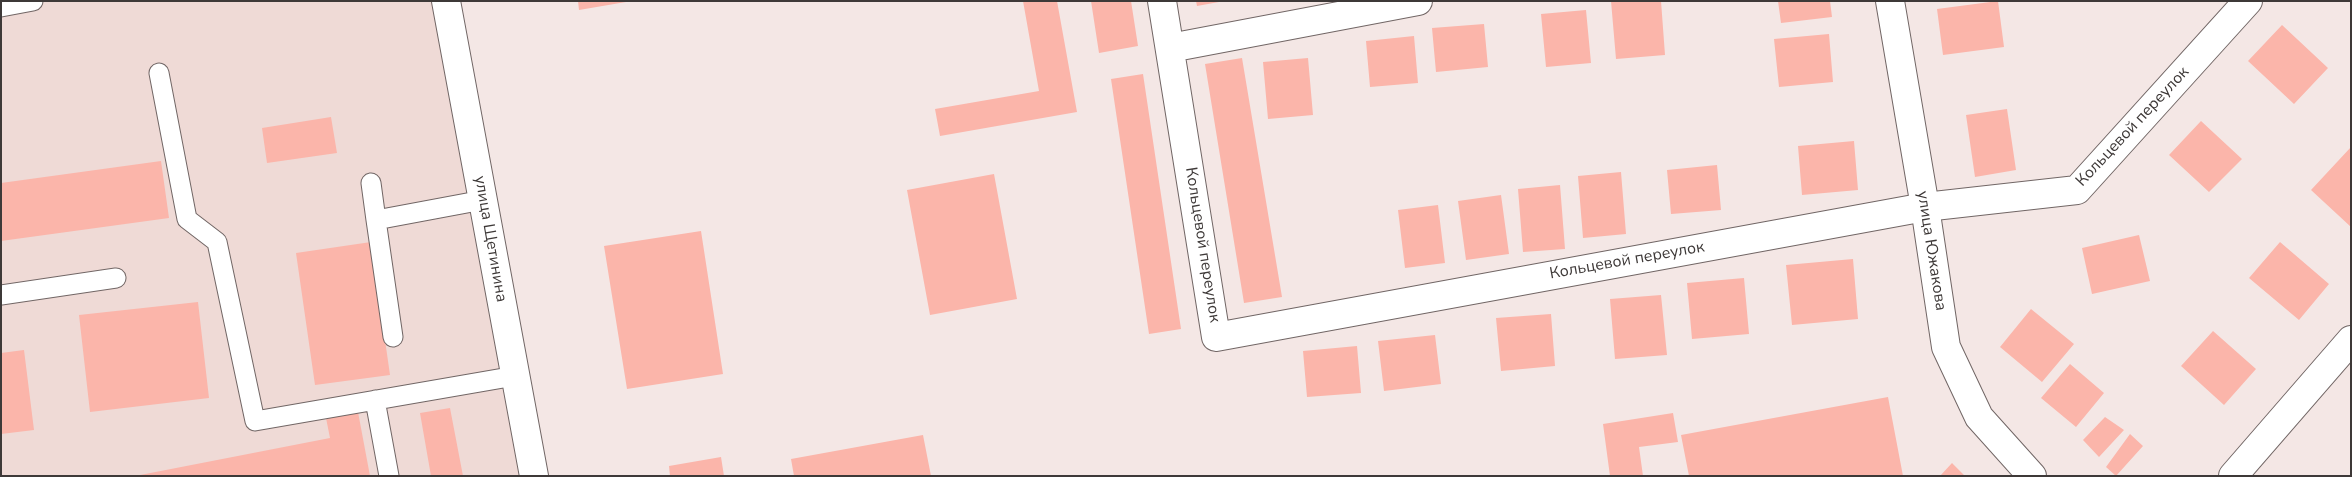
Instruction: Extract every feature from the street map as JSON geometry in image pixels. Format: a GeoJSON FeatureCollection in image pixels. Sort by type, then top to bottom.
{"type":"FeatureCollection","features":[{"type":"Feature","properties":{"kind":"street","name":"улица Щетинина"},"geometry":{"type":"LineString","coordinates":[[446,1],[534,476]]}},
{"type":"Feature","properties":{"kind":"street","name":"Кольцевой переулок"},"geometry":{"type":"LineString","coordinates":[[1162,1],[1216,337],[1925,207],[2077,190],[2248,1]]}},
{"type":"Feature","properties":{"kind":"street"},"geometry":{"type":"LineString","coordinates":[[1170,48],[1418,1]]}},
{"type":"Feature","properties":{"kind":"street","name":"улица Южакова"},"geometry":{"type":"LineString","coordinates":[[1890,1],[1925,207],[1946,347],[1980,417],[2032,476]]}},
{"type":"Feature","properties":{"kind":"street"},"geometry":{"type":"LineString","coordinates":[[2233,476],[2351,340]]}},
{"type":"Feature","properties":{"kind":"lane"},"geometry":{"type":"LineString","coordinates":[[1,7],[33,1]]}},
{"type":"Feature","properties":{"kind":"lane"},"geometry":{"type":"LineString","coordinates":[[159,73],[187,219],[218,242],[255,421],[515,376]]}},
{"type":"Feature","properties":{"kind":"lane"},"geometry":{"type":"LineString","coordinates":[[371,184],[393,336]]}},
{"type":"Feature","properties":{"kind":"lane"},"geometry":{"type":"LineString","coordinates":[[376,220],[483,200]]}},
{"type":"Feature","properties":{"kind":"lane"},"geometry":{"type":"LineString","coordinates":[[1,295],[116,278]]}},
{"type":"Feature","properties":{"kind":"lane"},"geometry":{"type":"LineString","coordinates":[[375,400],[390,476]]}},
{"type":"Feature","properties":{"kind":"shaded area"},"geometry":{"type":"Polygon","coordinates":[[[23,1],[445,1],[522,476],[1,476],[1,5],[23,1]]]}},
{"type":"Feature","properties":{"kind":"building"},"geometry":{"type":"Polygon","coordinates":[[[578,1],[626,1],[626,2],[579,10],[578,1]]]}},
{"type":"Feature","properties":{"kind":"building"},"geometry":{"type":"Polygon","coordinates":[[[1023,1],[1057,1],[1077,112],[940,136],[935,109],[1039,91],[1023,1]]]}},
{"type":"Feature","properties":{"kind":"building"},"geometry":{"type":"Polygon","coordinates":[[[1091,1],[1131,1],[1138,46],[1099,53],[1091,1]]]}},
{"type":"Feature","properties":{"kind":"building"},"geometry":{"type":"Polygon","coordinates":[[[1196,1],[1219,1],[1219,2],[1197,6],[1196,1]]]}},
{"type":"Feature","properties":{"kind":"building"},"geometry":{"type":"Polygon","coordinates":[[[1611,1],[1661,1],[1665,55],[1616,59],[1611,1]]]}},
{"type":"Feature","properties":{"kind":"building"},"geometry":{"type":"Polygon","coordinates":[[[1778,1],[1830,1],[1832,17],[1781,23],[1778,1]]]}},
{"type":"Feature","properties":{"kind":"building"},"geometry":{"type":"Polygon","coordinates":[[[1998,1],[2004,47],[1943,55],[1937,9],[1998,1]]]}},
{"type":"Feature","properties":{"kind":"building"},"geometry":{"type":"Polygon","coordinates":[[[1586,10],[1591,63],[1546,67],[1541,14],[1586,10]]]}},
{"type":"Feature","properties":{"kind":"building"},"geometry":{"type":"Polygon","coordinates":[[[1484,24],[1488,67],[1436,72],[1432,28],[1484,24]]]}},
{"type":"Feature","properties":{"kind":"building"},"geometry":{"type":"Polygon","coordinates":[[[2282,25],[2328,68],[2294,104],[2248,61],[2282,25]]]}},
{"type":"Feature","properties":{"kind":"building"},"geometry":{"type":"Polygon","coordinates":[[[1829,34],[1833,82],[1779,87],[1774,39],[1829,34]]]}},
{"type":"Feature","properties":{"kind":"building"},"geometry":{"type":"Polygon","coordinates":[[[1414,36],[1418,83],[1370,87],[1366,41],[1414,36]]]}},
{"type":"Feature","properties":{"kind":"building"},"geometry":{"type":"Polygon","coordinates":[[[1242,58],[1282,297],[1244,303],[1205,64],[1242,58]]]}},
{"type":"Feature","properties":{"kind":"building"},"geometry":{"type":"Polygon","coordinates":[[[1308,58],[1313,115],[1268,119],[1263,62],[1308,58]]]}},
{"type":"Feature","properties":{"kind":"building"},"geometry":{"type":"Polygon","coordinates":[[[1143,74],[1181,329],[1149,334],[1111,79],[1143,74]]]}},
{"type":"Feature","properties":{"kind":"building"},"geometry":{"type":"Polygon","coordinates":[[[2007,109],[2016,170],[1975,177],[1966,115],[2007,109]]]}},
{"type":"Feature","properties":{"kind":"building"},"geometry":{"type":"Polygon","coordinates":[[[331,117],[337,153],[267,163],[262,128],[331,117]]]}},
{"type":"Feature","properties":{"kind":"building"},"geometry":{"type":"Polygon","coordinates":[[[2201,121],[2242,159],[2209,192],[2169,155],[2201,121]]]}},
{"type":"Feature","properties":{"kind":"building"},"geometry":{"type":"Polygon","coordinates":[[[1854,141],[1858,190],[1802,195],[1798,146],[1854,141]]]}},
{"type":"Feature","properties":{"kind":"building"},"geometry":{"type":"Polygon","coordinates":[[[2351,147],[2351,227],[2311,190],[2351,147]]]}},
{"type":"Feature","properties":{"kind":"building"},"geometry":{"type":"Polygon","coordinates":[[[161,161],[169,218],[1,241],[1,183],[161,161]]]}},
{"type":"Feature","properties":{"kind":"building"},"geometry":{"type":"Polygon","coordinates":[[[1717,165],[1721,210],[1671,214],[1667,170],[1717,165]]]}},
{"type":"Feature","properties":{"kind":"building"},"geometry":{"type":"Polygon","coordinates":[[[1621,172],[1626,234],[1583,238],[1578,176],[1621,172]]]}},
{"type":"Feature","properties":{"kind":"building"},"geometry":{"type":"Polygon","coordinates":[[[994,174],[1017,299],[930,315],[907,190],[994,174]]]}},
{"type":"Feature","properties":{"kind":"building"},"geometry":{"type":"Polygon","coordinates":[[[1560,185],[1565,249],[1523,252],[1518,189],[1560,185]]]}},
{"type":"Feature","properties":{"kind":"building"},"geometry":{"type":"Polygon","coordinates":[[[1501,195],[1509,254],[1466,260],[1458,201],[1501,195]]]}},
{"type":"Feature","properties":{"kind":"building"},"geometry":{"type":"Polygon","coordinates":[[[1438,205],[1445,263],[1405,268],[1398,210],[1438,205]]]}},
{"type":"Feature","properties":{"kind":"building"},"geometry":{"type":"Polygon","coordinates":[[[701,231],[723,374],[627,389],[604,246],[701,231]]]}},
{"type":"Feature","properties":{"kind":"building"},"geometry":{"type":"Polygon","coordinates":[[[2139,235],[2150,281],[2092,294],[2082,248],[2139,235]]]}},
{"type":"Feature","properties":{"kind":"building"},"geometry":{"type":"Polygon","coordinates":[[[371,242],[390,375],[315,385],[296,253],[371,242]]]}},
{"type":"Feature","properties":{"kind":"building"},"geometry":{"type":"Polygon","coordinates":[[[2280,242],[2329,284],[2299,320],[2249,278],[2280,242]]]}},
{"type":"Feature","properties":{"kind":"building"},"geometry":{"type":"Polygon","coordinates":[[[1853,259],[1858,319],[1792,325],[1786,265],[1853,259]]]}},
{"type":"Feature","properties":{"kind":"building"},"geometry":{"type":"Polygon","coordinates":[[[1744,278],[1749,334],[1692,339],[1687,283],[1744,278]]]}},
{"type":"Feature","properties":{"kind":"building"},"geometry":{"type":"Polygon","coordinates":[[[1661,295],[1667,355],[1615,359],[1610,299],[1661,295]]]}},
{"type":"Feature","properties":{"kind":"building"},"geometry":{"type":"Polygon","coordinates":[[[198,302],[209,398],[90,412],[79,315],[198,302]]]}},
{"type":"Feature","properties":{"kind":"building"},"geometry":{"type":"Polygon","coordinates":[[[2031,309],[2074,344],[2042,382],[2000,347],[2031,309]]]}},
{"type":"Feature","properties":{"kind":"building"},"geometry":{"type":"Polygon","coordinates":[[[1551,314],[1555,366],[1501,371],[1496,318],[1551,314]]]}},
{"type":"Feature","properties":{"kind":"building"},"geometry":{"type":"Polygon","coordinates":[[[2213,331],[2256,369],[2224,405],[2181,366],[2213,331]]]}},
{"type":"Feature","properties":{"kind":"building"},"geometry":{"type":"Polygon","coordinates":[[[1435,335],[1441,384],[1384,391],[1378,341],[1435,335]]]}},
{"type":"Feature","properties":{"kind":"building"},"geometry":{"type":"Polygon","coordinates":[[[1357,346],[1361,393],[1307,397],[1303,351],[1357,346]]]}},
{"type":"Feature","properties":{"kind":"building"},"geometry":{"type":"Polygon","coordinates":[[[24,350],[34,430],[1,434],[1,353],[24,350]]]}},
{"type":"Feature","properties":{"kind":"building"},"geometry":{"type":"Polygon","coordinates":[[[2070,364],[2104,393],[2076,427],[2041,398],[2070,364]]]}},
{"type":"Feature","properties":{"kind":"building"},"geometry":{"type":"Polygon","coordinates":[[[1888,397],[1903,476],[1689,476],[1681,435],[1888,397]]]}},
{"type":"Feature","properties":{"kind":"building"},"geometry":{"type":"Polygon","coordinates":[[[450,408],[463,476],[431,476],[420,413],[450,408]]]}},
{"type":"Feature","properties":{"kind":"building"},"geometry":{"type":"Polygon","coordinates":[[[358,412],[370,476],[135,476],[330,438],[326,418],[358,412]]]}},
{"type":"Feature","properties":{"kind":"building"},"geometry":{"type":"Polygon","coordinates":[[[1673,413],[1678,442],[1639,447],[1643,476],[1610,476],[1603,424],[1673,413]]]}},
{"type":"Feature","properties":{"kind":"building"},"geometry":{"type":"Polygon","coordinates":[[[2105,417],[2124,430],[2099,457],[2083,440],[2105,417]]]}},
{"type":"Feature","properties":{"kind":"building"},"geometry":{"type":"Polygon","coordinates":[[[2130,434],[2143,446],[2116,476],[2106,467],[2130,434]]]}},
{"type":"Feature","properties":{"kind":"building"},"geometry":{"type":"Polygon","coordinates":[[[923,435],[931,476],[794,476],[791,459],[923,435]]]}},
{"type":"Feature","properties":{"kind":"building"},"geometry":{"type":"Polygon","coordinates":[[[721,457],[724,476],[670,476],[669,466],[721,457]]]}},
{"type":"Feature","properties":{"kind":"building"},"geometry":{"type":"Polygon","coordinates":[[[1952,463],[1965,476],[1940,476],[1952,463]]]}}]}
